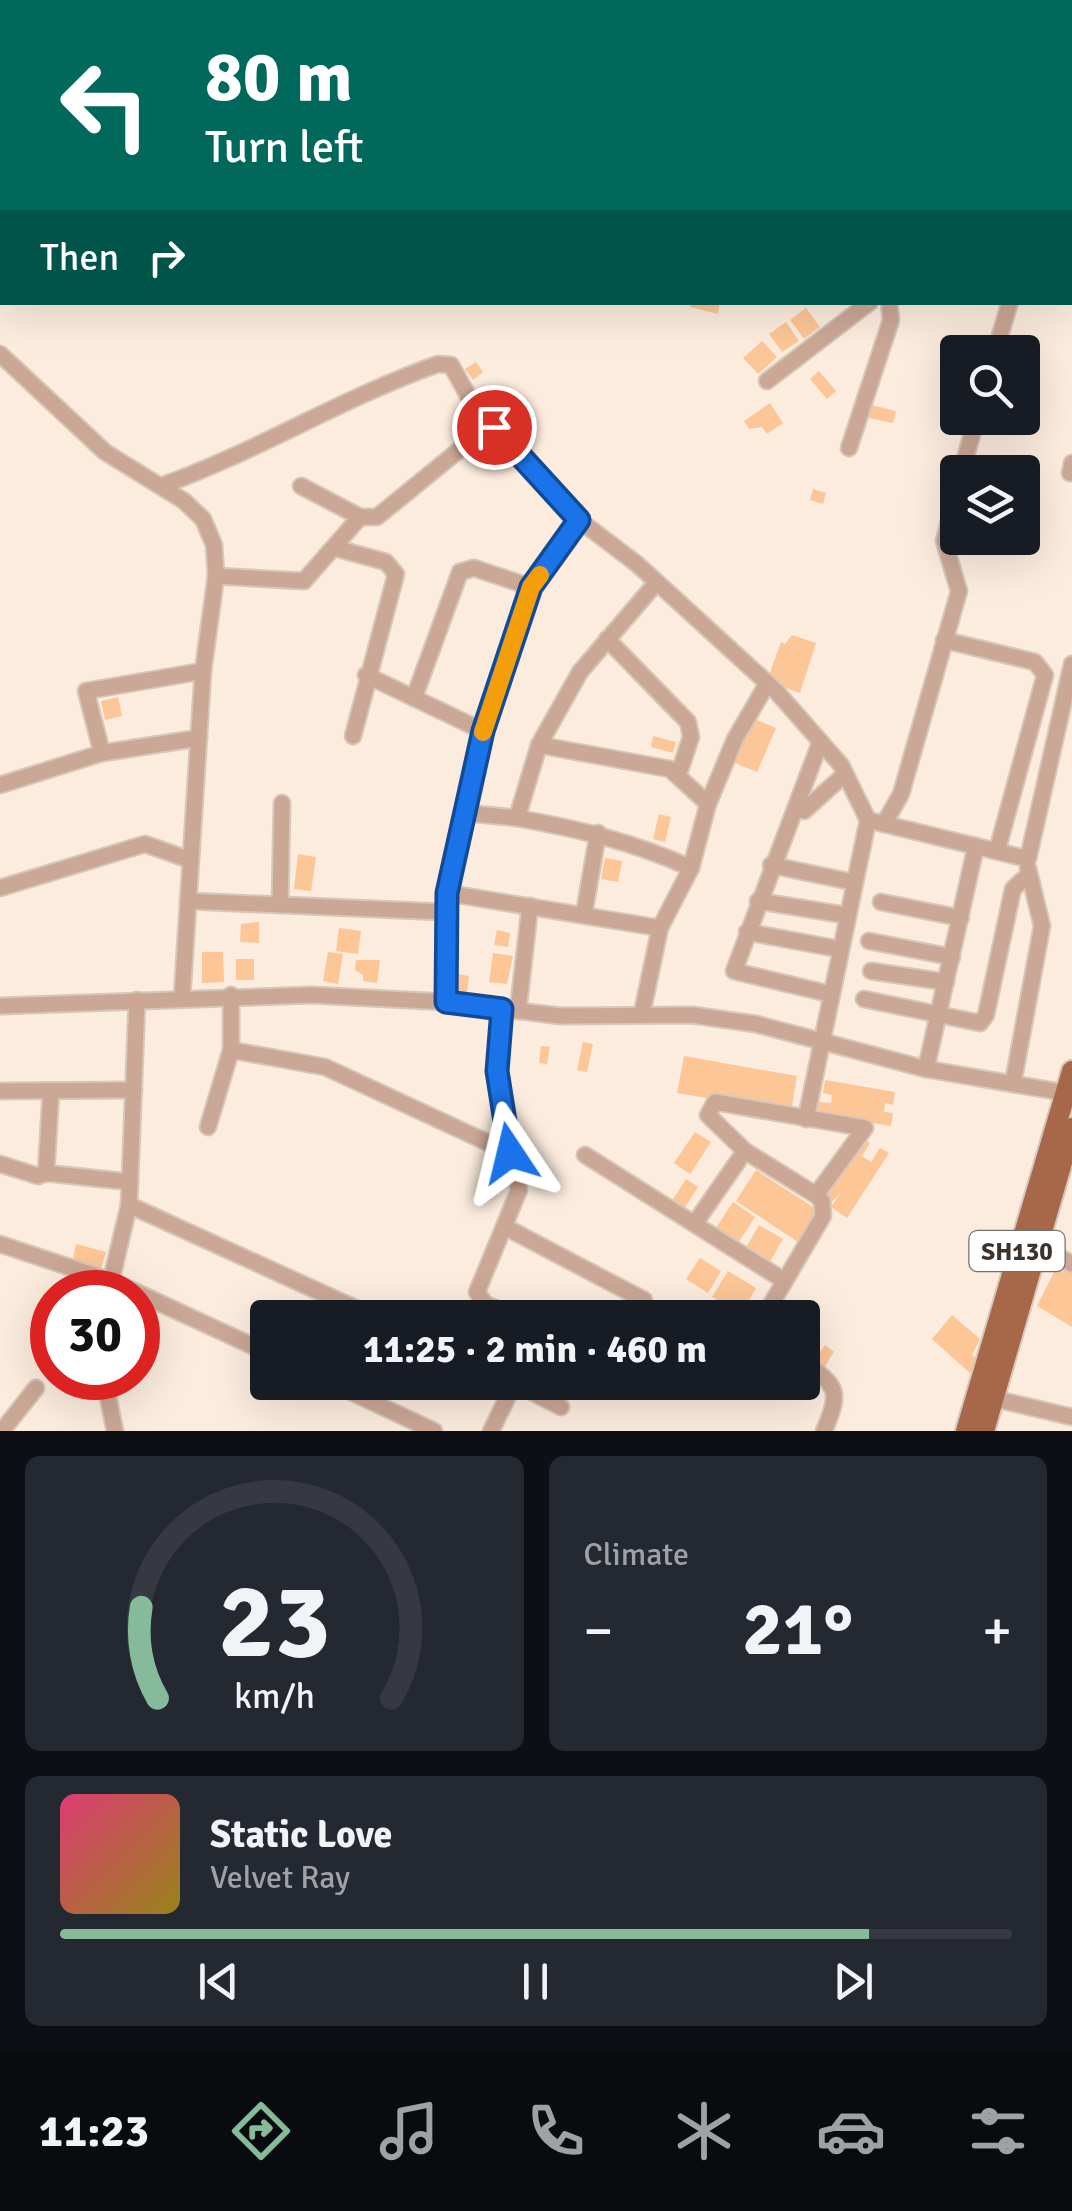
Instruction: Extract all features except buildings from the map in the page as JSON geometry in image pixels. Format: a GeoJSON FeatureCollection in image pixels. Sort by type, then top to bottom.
{"type":"FeatureCollection","features":[{"type":"Feature","properties":{"kind":"main road","name":"SH130"},"geometry":{"type":"LineString","coordinates":[[966,1431],[983,1396],[1072,1071]]}},
{"type":"Feature","properties":{"kind":"main road"},"geometry":{"type":"LineString","coordinates":[[984,1431],[983,1396],[1072,1128]]}},
{"type":"Feature","properties":{"kind":"street"},"geometry":{"type":"LineString","coordinates":[[767,381],[866,305]]}},
{"type":"Feature","properties":{"kind":"street"},"geometry":{"type":"LineString","coordinates":[[849,448],[891,320],[890,305]]}},
{"type":"Feature","properties":{"kind":"street"},"geometry":{"type":"LineString","coordinates":[[1001,335],[1009,305]]}},
{"type":"Feature","properties":{"kind":"street"},"geometry":{"type":"LineString","coordinates":[[0,354],[105,452],[161,486],[203,519],[214,546],[216,576],[203,671],[182,998]]}},
{"type":"Feature","properties":{"kind":"street"},"geometry":{"type":"LineString","coordinates":[[161,486],[220,465],[303,421],[438,364],[451,365],[486,428]]}},
{"type":"Feature","properties":{"kind":"street"},"geometry":{"type":"LineString","coordinates":[[301,486],[360,516],[377,516],[486,428],[500,430],[579,520],[656,583],[766,684],[845,774],[876,822],[997,851],[1028,867],[1042,926],[1013,1082]]}},
{"type":"Feature","properties":{"kind":"street"},"geometry":{"type":"LineString","coordinates":[[216,576],[296,584],[311,576],[360,516]]}},
{"type":"Feature","properties":{"kind":"street"},"geometry":{"type":"LineString","coordinates":[[446,1002],[447,893],[483,731],[531,587],[579,520]]}},
{"type":"Feature","properties":{"kind":"street"},"geometry":{"type":"LineString","coordinates":[[334,548],[386,562],[396,574],[366,675],[353,736]]}},
{"type":"Feature","properties":{"kind":"street"},"geometry":{"type":"LineString","coordinates":[[806,1119],[852,882],[876,822],[901,794],[960,590],[949,555]]}},
{"type":"Feature","properties":{"kind":"street"},"geometry":{"type":"LineString","coordinates":[[414,698],[460,572],[474,568],[531,587]]}},
{"type":"Feature","properties":{"kind":"street"},"geometry":{"type":"LineString","coordinates":[[517,818],[539,745],[580,672],[656,583]]}},
{"type":"Feature","properties":{"kind":"street"},"geometry":{"type":"LineString","coordinates":[[606,639],[688,722],[691,737],[679,773]]}},
{"type":"Feature","properties":{"kind":"street"},"geometry":{"type":"LineString","coordinates":[[944,640],[1035,662],[1046,675],[997,851]]}},
{"type":"Feature","properties":{"kind":"street"},"geometry":{"type":"LineString","coordinates":[[864,999],[976,1023],[984,1020],[1013,888],[1028,867],[1072,664]]}},
{"type":"Feature","properties":{"kind":"street"},"geometry":{"type":"LineString","coordinates":[[102,754],[86,691],[203,671]]}},
{"type":"Feature","properties":{"kind":"street"},"geometry":{"type":"LineString","coordinates":[[366,675],[483,731]]}},
{"type":"Feature","properties":{"kind":"street"},"geometry":{"type":"LineString","coordinates":[[642,1013],[660,928],[691,868],[708,804],[736,738],[766,684]]}},
{"type":"Feature","properties":{"kind":"street"},"geometry":{"type":"LineString","coordinates":[[0,785],[102,754],[199,738]]}},
{"type":"Feature","properties":{"kind":"street"},"geometry":{"type":"LineString","coordinates":[[820,743],[771,865],[756,908],[753,932],[734,970],[830,994]]}},
{"type":"Feature","properties":{"kind":"street"},"geometry":{"type":"LineString","coordinates":[[539,745],[679,773],[708,804]]}},
{"type":"Feature","properties":{"kind":"street"},"geometry":{"type":"LineString","coordinates":[[804,812],[845,774]]}},
{"type":"Feature","properties":{"kind":"street"},"geometry":{"type":"LineString","coordinates":[[280,905],[282,803]]}},
{"type":"Feature","properties":{"kind":"street"},"geometry":{"type":"LineString","coordinates":[[466,813],[598,833],[648,848],[691,868]]}},
{"type":"Feature","properties":{"kind":"street"},"geometry":{"type":"LineString","coordinates":[[584,914],[598,833]]}},
{"type":"Feature","properties":{"kind":"street"},"geometry":{"type":"LineString","coordinates":[[0,888],[145,844],[190,860]]}},
{"type":"Feature","properties":{"kind":"street"},"geometry":{"type":"LineString","coordinates":[[926,1069],[976,846]]}},
{"type":"Feature","properties":{"kind":"street"},"geometry":{"type":"LineString","coordinates":[[771,865],[852,882]]}},
{"type":"Feature","properties":{"kind":"street"},"geometry":{"type":"LineString","coordinates":[[447,893],[660,928]]}},
{"type":"Feature","properties":{"kind":"street"},"geometry":{"type":"LineString","coordinates":[[188,901],[445,912]]}},
{"type":"Feature","properties":{"kind":"street"},"geometry":{"type":"LineString","coordinates":[[881,902],[962,918]]}},
{"type":"Feature","properties":{"kind":"street"},"geometry":{"type":"LineString","coordinates":[[482,1300],[477,1292],[519,1190],[497,1071],[530,906]]}},
{"type":"Feature","properties":{"kind":"street"},"geometry":{"type":"LineString","coordinates":[[756,908],[845,915]]}},
{"type":"Feature","properties":{"kind":"street"},"geometry":{"type":"LineString","coordinates":[[753,932],[839,949]]}},
{"type":"Feature","properties":{"kind":"street"},"geometry":{"type":"LineString","coordinates":[[868,942],[952,957]]}},
{"type":"Feature","properties":{"kind":"street"},"geometry":{"type":"LineString","coordinates":[[871,971],[946,982]]}},
{"type":"Feature","properties":{"kind":"street"},"geometry":{"type":"LineString","coordinates":[[0,1006],[231,996],[446,1002],[560,1016],[642,1013],[752,1024],[926,1069],[1068,1093]]}},
{"type":"Feature","properties":{"kind":"street"},"geometry":{"type":"LineString","coordinates":[[208,1127],[231,1050],[231,996]]}},
{"type":"Feature","properties":{"kind":"street"},"geometry":{"type":"LineString","coordinates":[[114,1270],[129,1205],[137,1000]]}},
{"type":"Feature","properties":{"kind":"street"},"geometry":{"type":"LineString","coordinates":[[231,1050],[325,1067],[510,1153]]}},
{"type":"Feature","properties":{"kind":"street"},"geometry":{"type":"LineString","coordinates":[[0,1092],[134,1090]]}},
{"type":"Feature","properties":{"kind":"street"},"geometry":{"type":"LineString","coordinates":[[46,1173],[52,1091]]}},
{"type":"Feature","properties":{"kind":"street"},"geometry":{"type":"LineString","coordinates":[[772,1300],[823,1216],[822,1200],[746,1151],[708,1115],[711,1105],[722,1103],[865,1128],[816,1196]]}},
{"type":"Feature","properties":{"kind":"street"},"geometry":{"type":"LineString","coordinates":[[696,1223],[746,1151]]}},
{"type":"Feature","properties":{"kind":"street"},"geometry":{"type":"LineString","coordinates":[[584,1155],[783,1280]]}},
{"type":"Feature","properties":{"kind":"street"},"geometry":{"type":"LineString","coordinates":[[0,1164],[30,1174],[130,1182]]}},
{"type":"Feature","properties":{"kind":"street"},"geometry":{"type":"LineString","coordinates":[[129,1205],[338,1300]]}},
{"type":"Feature","properties":{"kind":"street"},"geometry":{"type":"LineString","coordinates":[[505,1227],[644,1300]]}},
{"type":"Feature","properties":{"kind":"street"},"geometry":{"type":"LineString","coordinates":[[0,1244],[67,1270]]}},
{"type":"Feature","properties":{"kind":"street"},"geometry":{"type":"LineString","coordinates":[[1036,1244],[1072,1264]]}},
{"type":"Feature","properties":{"kind":"street"},"geometry":{"type":"LineString","coordinates":[[160,1304],[250,1345]]}},
{"type":"Feature","properties":{"kind":"street"},"geometry":{"type":"LineString","coordinates":[[820,1375],[834,1387],[837,1396],[824,1431]]}},
{"type":"Feature","properties":{"kind":"street"},"geometry":{"type":"LineString","coordinates":[[2,1431],[30,1396]]}},
{"type":"Feature","properties":{"kind":"street"},"geometry":{"type":"LineString","coordinates":[[983,1396],[1072,1416]]}},
{"type":"Feature","properties":{"kind":"street"},"geometry":{"type":"LineString","coordinates":[[109,1400],[115,1431]]}},
{"type":"Feature","properties":{"kind":"street"},"geometry":{"type":"LineString","coordinates":[[368,1400],[434,1431]]}},
{"type":"Feature","properties":{"kind":"street"},"geometry":{"type":"LineString","coordinates":[[491,1431],[506,1400]]}},
{"type":"Feature","properties":{"kind":"street"},"geometry":{"type":"LineString","coordinates":[[547,1400],[561,1407]]}},
{"type":"Feature","properties":{"kind":"slow traffic"},"geometry":{"type":"LineString","coordinates":[[483,732],[531,587],[540,575]]}},
{"type":"Feature","properties":{"kind":"route"},"geometry":{"type":"LineString","coordinates":[[494,427],[579,520],[531,587],[483,731],[447,893],[446,1002],[502,1009],[497,1071],[510,1153]]}}]}
